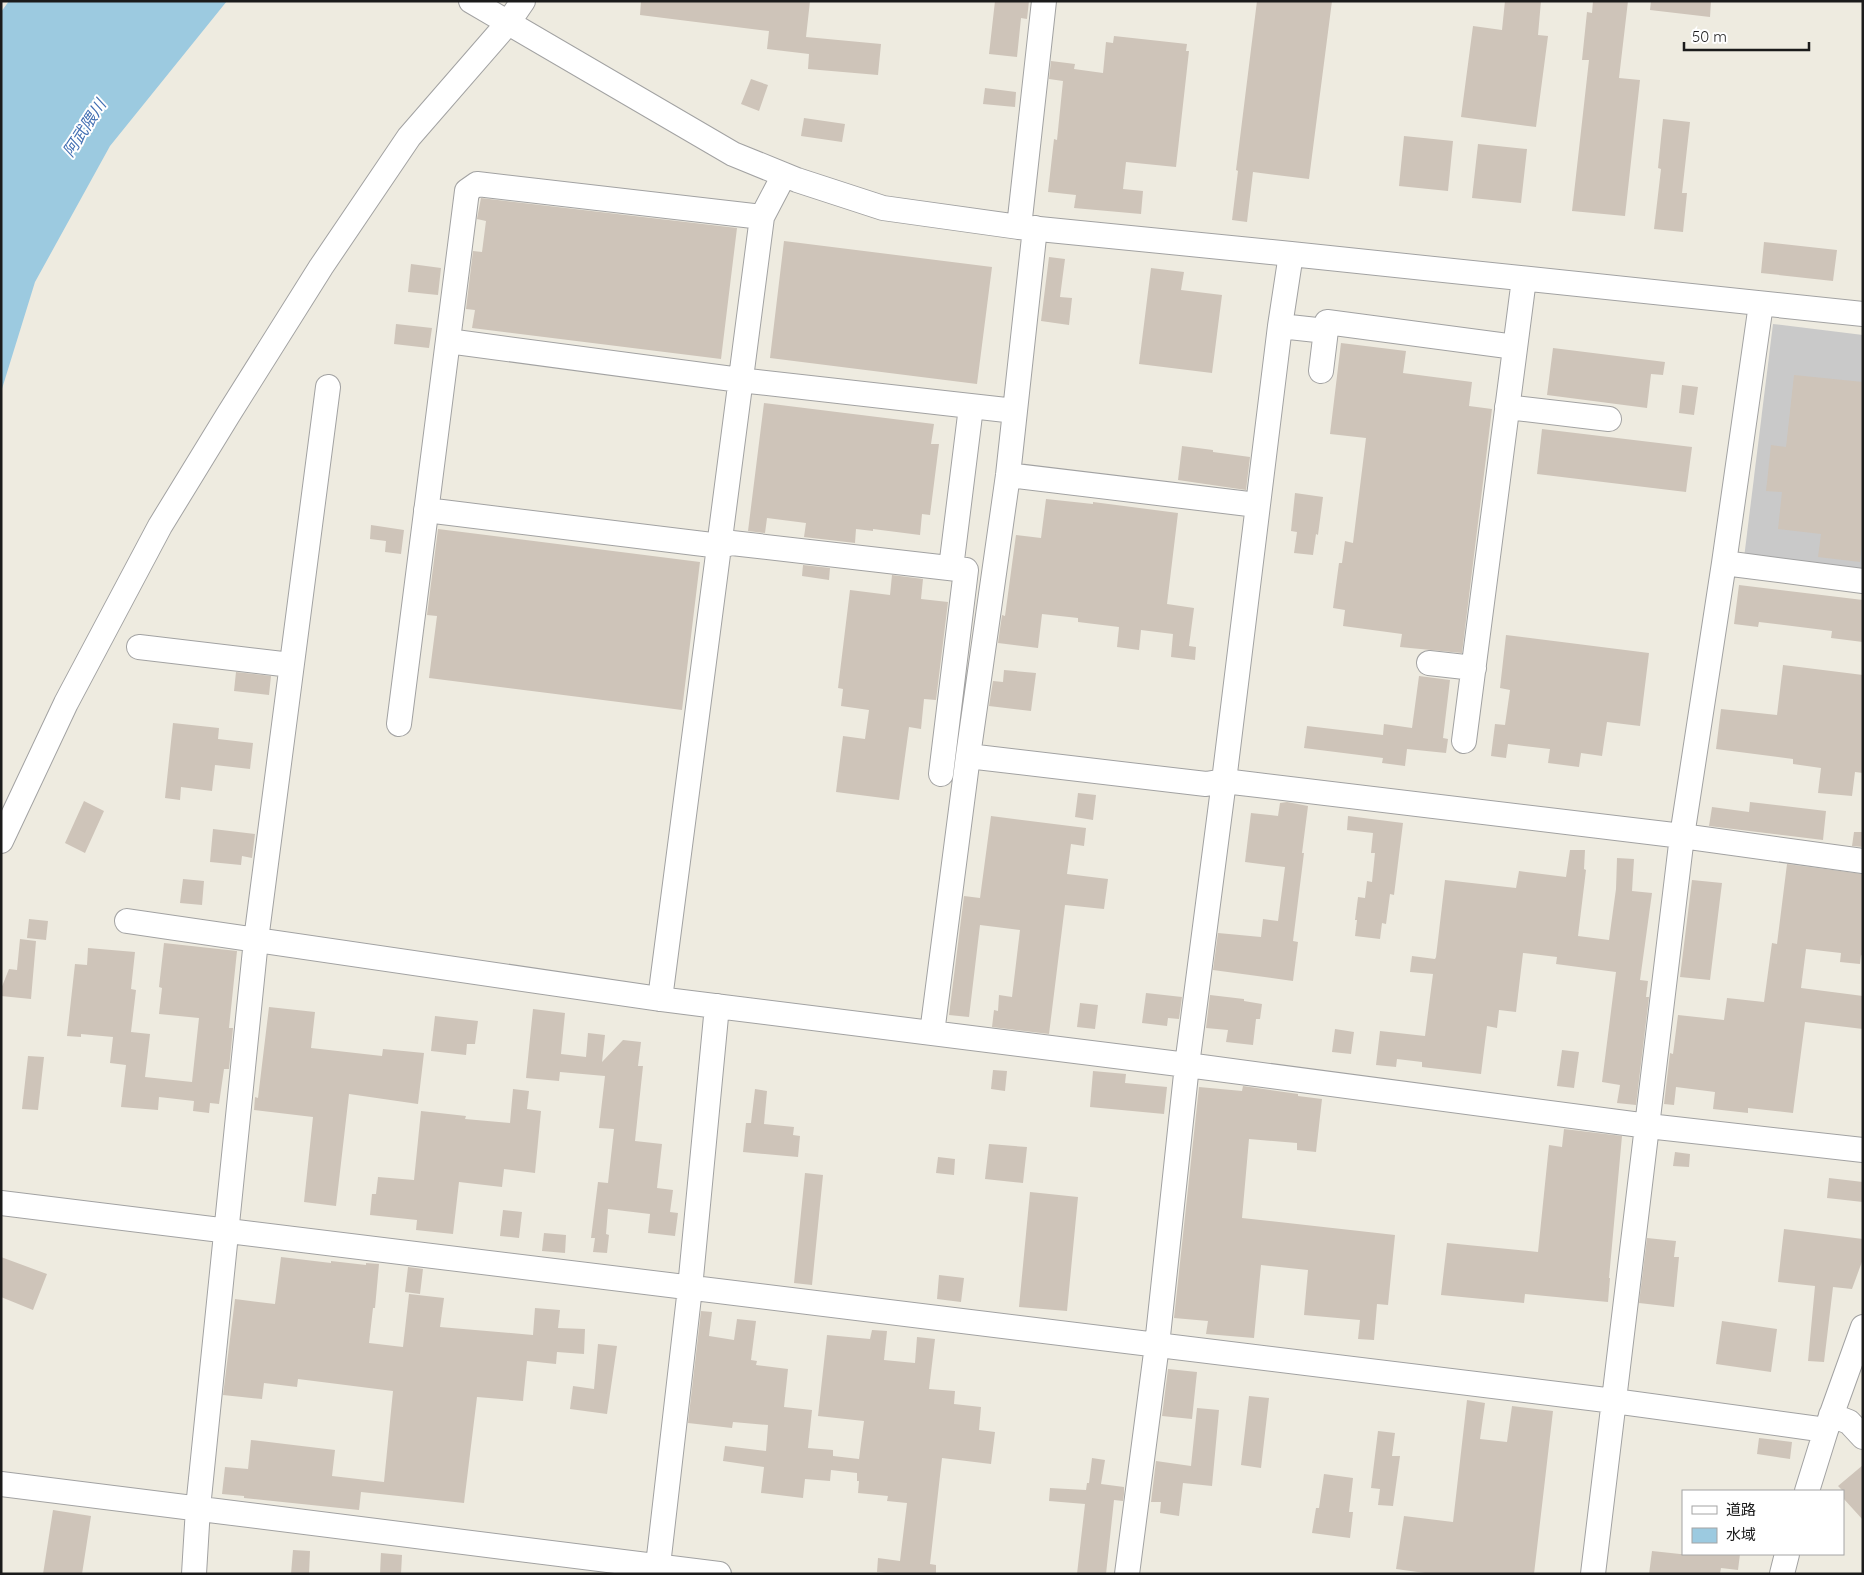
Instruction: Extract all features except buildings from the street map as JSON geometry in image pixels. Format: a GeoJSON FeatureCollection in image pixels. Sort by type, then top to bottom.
{"type":"FeatureCollection","features":[{"type":"Feature","properties":{"kind":"street"},"geometry":{"type":"LineString","coordinates":[[471,1],[733,154],[784,175],[883,208],[1027,228],[1863,314]]}},
{"type":"Feature","properties":{"kind":"street"},"geometry":{"type":"LineString","coordinates":[[1,841],[66,703],[160,526],[228,414],[321,267],[409,136],[500,18],[524,1]]}},
{"type":"Feature","properties":{"kind":"street"},"geometry":{"type":"LineString","coordinates":[[932,1033],[1015,412],[1044,1]]}},
{"type":"Feature","properties":{"kind":"street"},"geometry":{"type":"LineString","coordinates":[[660,999],[762,217],[784,175]]}},
{"type":"Feature","properties":{"kind":"street"},"geometry":{"type":"LineString","coordinates":[[399,724],[467,191],[476,184],[762,217]]}},
{"type":"Feature","properties":{"kind":"street"},"geometry":{"type":"LineString","coordinates":[[1127,1574],[1157,1345],[1187,1065],[1257,505],[1291,254]]}},
{"type":"Feature","properties":{"kind":"street"},"geometry":{"type":"LineString","coordinates":[[1464,741],[1524,279]]}},
{"type":"Feature","properties":{"kind":"street"},"geometry":{"type":"LineString","coordinates":[[1593,1574],[1682,836],[1762,304]]}},
{"type":"Feature","properties":{"kind":"street"},"geometry":{"type":"LineString","coordinates":[[1321,371],[1327,322],[1515,347]]}},
{"type":"Feature","properties":{"kind":"street"},"geometry":{"type":"LineString","coordinates":[[1280,326],[1326,331]]}},
{"type":"Feature","properties":{"kind":"street"},"geometry":{"type":"LineString","coordinates":[[448,341],[740,380],[1015,412]]}},
{"type":"Feature","properties":{"kind":"street"},"geometry":{"type":"LineString","coordinates":[[194,1574],[198,1508],[256,940],[328,388]]}},
{"type":"Feature","properties":{"kind":"street"},"geometry":{"type":"LineString","coordinates":[[950,568],[971,406]]}},
{"type":"Feature","properties":{"kind":"street"},"geometry":{"type":"LineString","coordinates":[[1507,407],[1609,419]]}},
{"type":"Feature","properties":{"kind":"street"},"geometry":{"type":"LineString","coordinates":[[1008,475],[1257,505]]}},
{"type":"Feature","properties":{"kind":"street"},"geometry":{"type":"LineString","coordinates":[[426,510],[720,546],[732,543],[966,570],[942,774]]}},
{"type":"Feature","properties":{"kind":"street"},"geometry":{"type":"LineString","coordinates":[[1724,563],[1863,581]]}},
{"type":"Feature","properties":{"kind":"street"},"geometry":{"type":"LineString","coordinates":[[139,647],[291,665]]}},
{"type":"Feature","properties":{"kind":"street"},"geometry":{"type":"LineString","coordinates":[[1429,663],[1474,668]]}},
{"type":"Feature","properties":{"kind":"street"},"geometry":{"type":"LineString","coordinates":[[968,756],[1206,784],[1224,781],[1682,836],[1863,861]]}},
{"type":"Feature","properties":{"kind":"street"},"geometry":{"type":"LineString","coordinates":[[127,920],[660,999],[1187,1065],[1648,1126],[1863,1150]]}},
{"type":"Feature","properties":{"kind":"street"},"geometry":{"type":"LineString","coordinates":[[657,1570],[690,1288],[717,1006]]}},
{"type":"Feature","properties":{"kind":"street"},"geometry":{"type":"LineString","coordinates":[[1,1203],[226,1229],[1614,1401],[1828,1423],[1849,1422],[1863,1437]]}},
{"type":"Feature","properties":{"kind":"street"},"geometry":{"type":"LineString","coordinates":[[1807,1490],[1828,1423],[1863,1327]]}},
{"type":"Feature","properties":{"kind":"street"},"geometry":{"type":"LineString","coordinates":[[1,1484],[198,1508],[657,1570],[719,1574]]}},
{"type":"Feature","properties":{"kind":"street"},"geometry":{"type":"LineString","coordinates":[[1782,1574],[1787,1555]]}},
{"type":"Feature","properties":{"kind":"shaded area"},"geometry":{"type":"Polygon","coordinates":[[[1773,324],[1863,335],[1863,572],[1744,558],[1773,324]]]}},
{"type":"Feature","properties":{"kind":"water","name":"阿武隈川"},"geometry":{"type":"Polygon","coordinates":[[[9,1],[227,1],[110,146],[35,282],[1,392],[1,12],[9,1]]]}}]}
